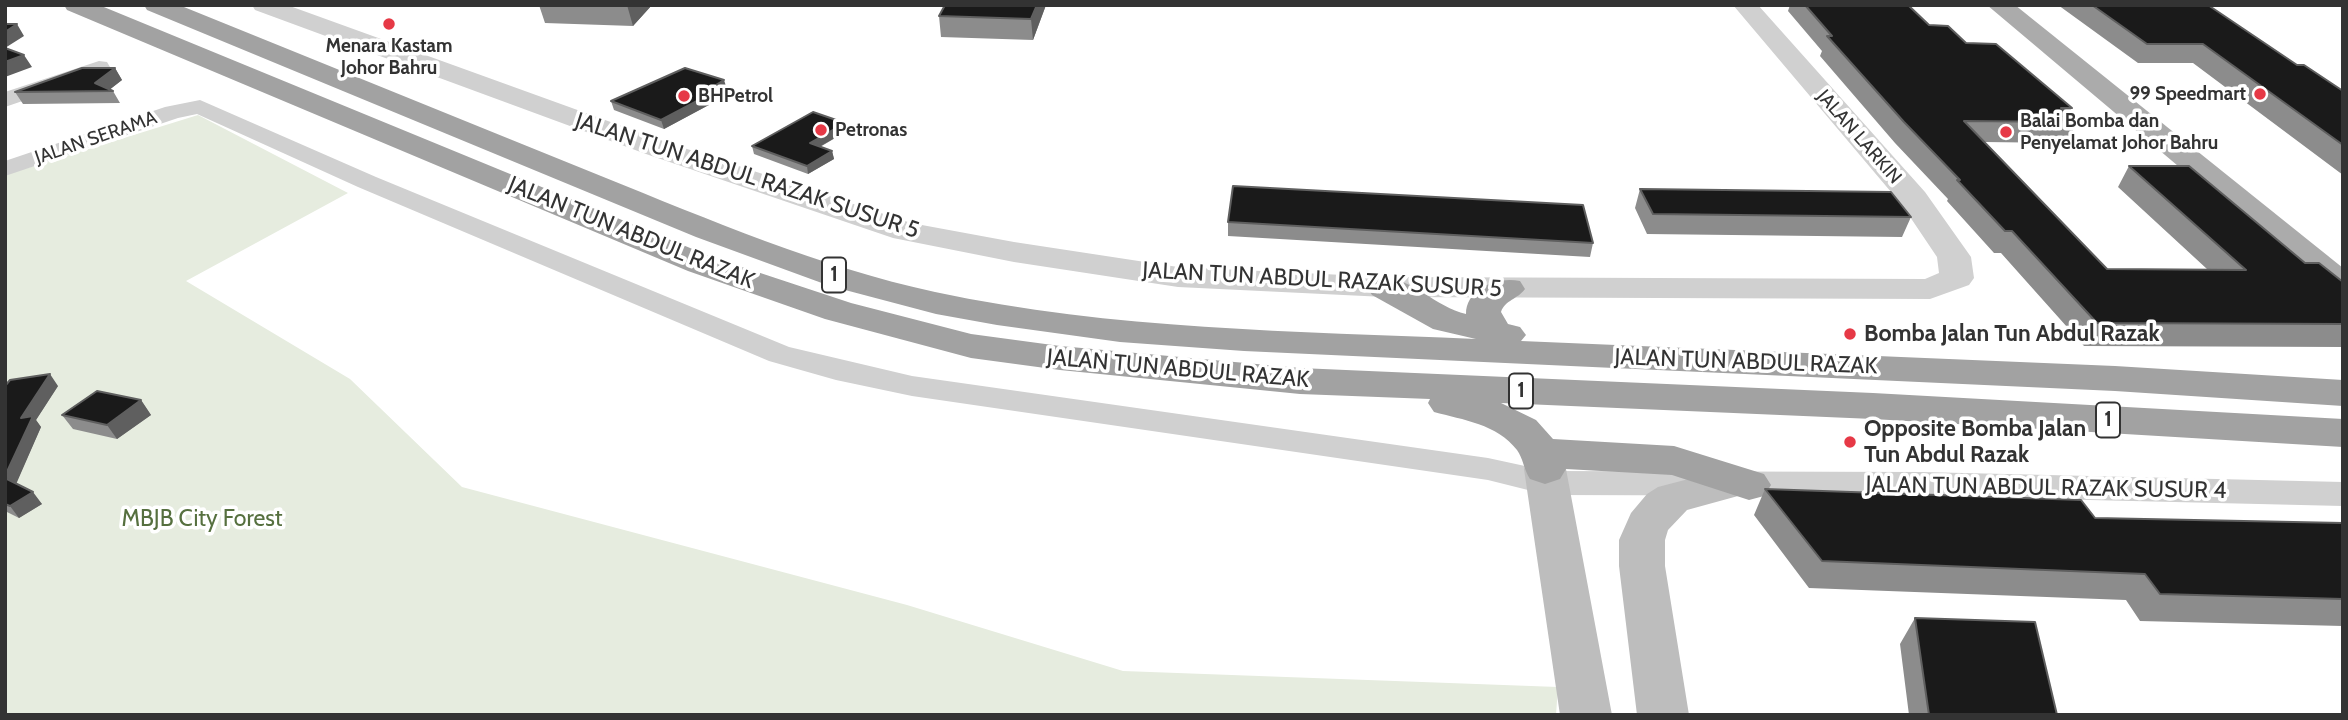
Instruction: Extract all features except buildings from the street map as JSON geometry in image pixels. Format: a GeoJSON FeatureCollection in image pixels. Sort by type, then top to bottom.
{"type":"FeatureCollection","features":[{"type":"Feature","properties":{"kind":"highway","name":"JALAN TUN ABDUL RAZAK"},"geometry":{"type":"LineString","coordinates":[[76,5],[700,264],[838,311],[971,346],[1300,381],[1873,406],[2343,433]]}},
{"type":"Feature","properties":{"kind":"highway","name":"JALAN TUN ABDUL RAZAK"},"geometry":{"type":"LineString","coordinates":[[156,5],[730,239],[894,293],[952,306],[1113,330],[1557,356],[1919,368],[2343,393]]}},
{"type":"Feature","properties":{"kind":"highway"},"geometry":{"type":"LineString","coordinates":[[1385,287],[1446,321],[1493,330],[1557,356]]}},
{"type":"Feature","properties":{"kind":"highway"},"geometry":{"type":"LineString","coordinates":[[1493,330],[1483,312],[1485,304],[1492,295],[1507,289]]}},
{"type":"Feature","properties":{"kind":"highway"},"geometry":{"type":"LineString","coordinates":[[1300,381],[1465,405],[1518,426],[1545,468],[1674,461],[1736,485]]}},
{"type":"Feature","properties":{"kind":"main road"},"geometry":{"type":"LineString","coordinates":[[1999,5],[2343,285]]}},
{"type":"Feature","properties":{"kind":"main road"},"geometry":{"type":"LineString","coordinates":[[1545,468],[1586,715]]}},
{"type":"Feature","properties":{"kind":"main road"},"geometry":{"type":"LineString","coordinates":[[1663,715],[1642,566],[1642,540],[1651,519],[1673,498],[1736,485]]}},
{"type":"Feature","properties":{"kind":"street","name":"JALAN LARKIN"},"geometry":{"type":"LineString","coordinates":[[1745,5],[1913,199],[1954,257],[1957,278]]}},
{"type":"Feature","properties":{"kind":"street","name":"JALAN TUN ABDUL RAZAK SUSUR 5"},"geometry":{"type":"LineString","coordinates":[[279,7],[656,148],[904,231],[1023,254],[1178,277],[1385,287],[1930,289],[1957,278]]}},
{"type":"Feature","properties":{"kind":"street"},"geometry":{"type":"LineString","coordinates":[[5,100],[99,66]]}},
{"type":"Feature","properties":{"kind":"street","name":"JALAN SERAMA"},"geometry":{"type":"LineString","coordinates":[[5,170],[186,108],[201,107],[380,188],[779,354],[824,367],[912,386],[1488,468],[1545,468]]}},
{"type":"Feature","properties":{"kind":"street","name":"JALAN TUN ABDUL RAZAK SUSUR 4"},"geometry":{"type":"LineString","coordinates":[[1736,485],[1921,484],[2343,494]]}},
{"type":"Feature","properties":{"kind":"green space","name":"MBJB City Forest"},"geometry":{"type":"Polygon","coordinates":[[[198,115],[348,193],[186,281],[350,379],[462,487],[907,605],[1123,671],[1558,687],[1556,715],[5,715],[5,175],[198,115]]]}},
{"type":"Feature","properties":{"kind":"place","name":"Menara Kastam Johor Bahru"},"geometry":{"type":"Point","coordinates":[389,24]}},
{"type":"Feature","properties":{"kind":"place","name":"99 Speedmart"},"geometry":{"type":"Point","coordinates":[2260,94]}},
{"type":"Feature","properties":{"kind":"place","name":"BHPetrol"},"geometry":{"type":"Point","coordinates":[684,96]}},
{"type":"Feature","properties":{"kind":"place","name":"Petronas"},"geometry":{"type":"Point","coordinates":[821,130]}},
{"type":"Feature","properties":{"kind":"place","name":"Balai Bomba dan Penyelamat Johor Bahru"},"geometry":{"type":"Point","coordinates":[2006,132]}},
{"type":"Feature","properties":{"kind":"place","name":"Bomba Jalan Tun Abdul Razak"},"geometry":{"type":"Point","coordinates":[1850,334]}},
{"type":"Feature","properties":{"kind":"place","name":"Opposite Bomba Jalan Tun Abdul Razak"},"geometry":{"type":"Point","coordinates":[1850,442]}}]}
